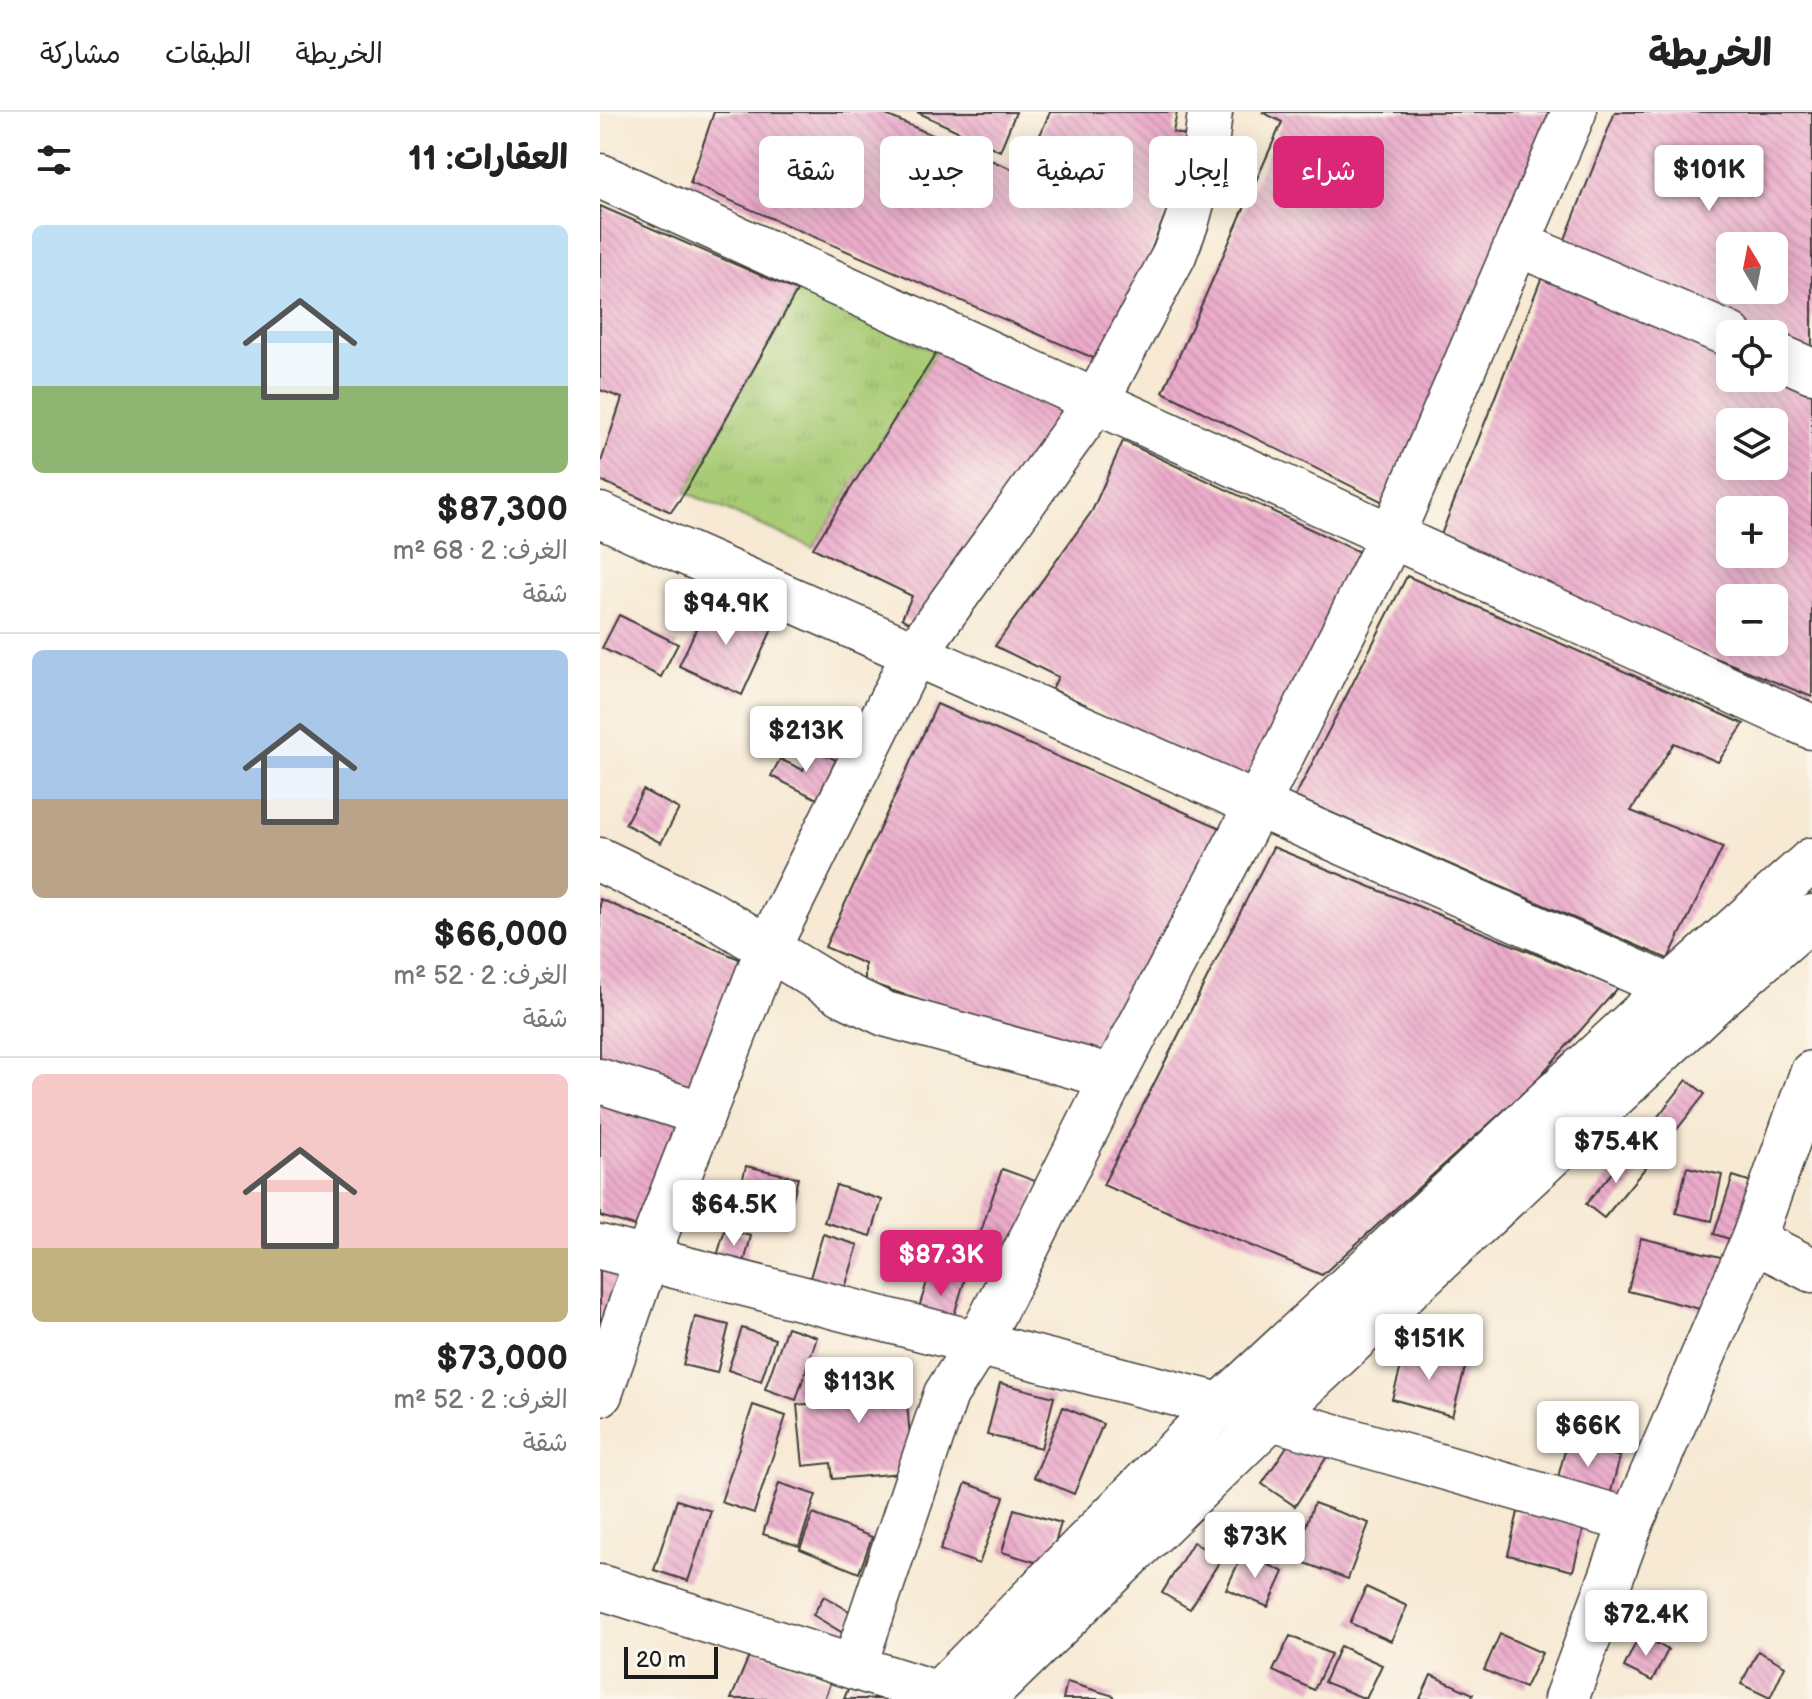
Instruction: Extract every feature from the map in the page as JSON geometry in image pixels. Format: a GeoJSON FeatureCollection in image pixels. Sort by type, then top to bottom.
{"type":"FeatureCollection","features":[{"type":"Feature","properties":{"kind":"street"},"geometry":{"type":"LineString","coordinates":[[600,1394],[646,1260],[768,948],[913,656],[1097,400],[1183,232],[1205,155],[1210,112]]}},
{"type":"Feature","properties":{"kind":"street"},"geometry":{"type":"LineString","coordinates":[[854,1667],[946,1394],[979,1342],[1113,1077],[1256,807],[1391,537],[1520,245],[1574,112]]}},
{"type":"Feature","properties":{"kind":"street"},"geometry":{"type":"LineString","coordinates":[[600,176],[1812,727]]}},
{"type":"Feature","properties":{"kind":"street"},"geometry":{"type":"LineString","coordinates":[[1520,245],[1716,329]]}},
{"type":"Feature","properties":{"kind":"street"},"geometry":{"type":"LineString","coordinates":[[1788,360],[1812,371]]}},
{"type":"Feature","properties":{"kind":"street"},"geometry":{"type":"LineString","coordinates":[[600,515],[913,656],[1711,1005]]}},
{"type":"Feature","properties":{"kind":"street"},"geometry":{"type":"LineString","coordinates":[[600,860],[710,913],[843,994],[885,1014],[1113,1077]]}},
{"type":"Feature","properties":{"kind":"street"},"geometry":{"type":"LineString","coordinates":[[600,1587],[936,1696],[1220,1406],[1670,987],[1812,860]]}},
{"type":"Feature","properties":{"kind":"street"},"geometry":{"type":"LineString","coordinates":[[983,1699],[1271,1418],[1711,1005],[1812,917]]}},
{"type":"Feature","properties":{"kind":"street"},"geometry":{"type":"LineString","coordinates":[[1566,1699],[1632,1521],[1753,1240],[1812,1073]]}},
{"type":"Feature","properties":{"kind":"street"},"geometry":{"type":"LineString","coordinates":[[600,1081],[703,1114]]}},
{"type":"Feature","properties":{"kind":"street"},"geometry":{"type":"LineString","coordinates":[[1753,1240],[1812,1270]]}},
{"type":"Feature","properties":{"kind":"street"},"geometry":{"type":"LineString","coordinates":[[600,1247],[1271,1418],[1632,1521]]}},
{"type":"Feature","properties":{"kind":"green space"},"geometry":{"type":"Polygon","coordinates":[[[797,291],[937,352],[813,548],[685,492],[797,291]]]}},
{"type":"Feature","properties":{"kind":"building"},"geometry":{"type":"Polygon","coordinates":[[[714,112],[879,112],[935,136],[880,136],[880,208],[993,208],[993,161],[1009,168],[1009,208],[1133,208],[1133,136],[1040,136],[1050,112],[1177,112],[1173,132],[1188,136],[1149,136],[1149,208],[1168,208],[1107,364],[690,183],[714,112]]]}},
{"type":"Feature","properties":{"kind":"building"},"geometry":{"type":"Polygon","coordinates":[[[917,112],[1016,112],[1000,151],[993,148],[993,136],[968,136],[917,112]]]}},
{"type":"Feature","properties":{"kind":"building"},"geometry":{"type":"Polygon","coordinates":[[[1262,112],[1566,112],[1397,509],[1163,392],[1244,208],[1257,208],[1257,179],[1273,142],[1273,208],[1384,208],[1384,136],[1276,136],[1282,122],[1262,112]]]}},
{"type":"Feature","properties":{"kind":"building"},"geometry":{"type":"Polygon","coordinates":[[[1615,112],[1812,112],[1812,357],[1788,342],[1788,320],[1728,320],[1562,247],[1615,112]]]}},
{"type":"Feature","properties":{"kind":"building"},"geometry":{"type":"Polygon","coordinates":[[[600,206],[797,291],[671,512],[600,480],[600,465],[622,398],[600,390],[600,206]]]}},
{"type":"Feature","properties":{"kind":"building"},"geometry":{"type":"Polygon","coordinates":[[[1543,274],[1716,348],[1716,392],[1788,392],[1788,382],[1812,389],[1812,697],[1437,545],[1543,274]]]}},
{"type":"Feature","properties":{"kind":"building"},"geometry":{"type":"Polygon","coordinates":[[[937,352],[1081,416],[920,628],[902,618],[912,596],[813,548],[937,352]]]}},
{"type":"Feature","properties":{"kind":"building"},"geometry":{"type":"Polygon","coordinates":[[[1123,441],[1372,558],[1259,788],[1052,689],[1058,677],[995,646],[1092,511],[1123,441]]]}},
{"type":"Feature","properties":{"kind":"building"},"geometry":{"type":"Polygon","coordinates":[[[1407,576],[1744,724],[1718,762],[1674,743],[1631,811],[1723,847],[1668,959],[1295,797],[1407,576]]]}},
{"type":"Feature","properties":{"kind":"building"},"geometry":{"type":"Polygon","coordinates":[[[710,599],[773,627],[742,695],[679,666],[710,599]]]}},
{"type":"Feature","properties":{"kind":"building"},"geometry":{"type":"Polygon","coordinates":[[[619,615],[678,644],[661,677],[602,648],[619,615]]]}},
{"type":"Feature","properties":{"kind":"building"},"geometry":{"type":"Polygon","coordinates":[[[937,704],[1237,835],[1099,1063],[865,981],[865,964],[825,947],[937,704]]]}},
{"type":"Feature","properties":{"kind":"building"},"geometry":{"type":"Polygon","coordinates":[[[814,749],[836,760],[817,799],[771,776],[780,759],[803,770],[814,749]]]}},
{"type":"Feature","properties":{"kind":"building"},"geometry":{"type":"Polygon","coordinates":[[[643,790],[679,809],[661,843],[625,824],[643,790]]]}},
{"type":"Feature","properties":{"kind":"building"},"geometry":{"type":"Polygon","coordinates":[[[1273,847],[1618,988],[1532,1085],[1322,1275],[1103,1185],[1273,847]]]}},
{"type":"Feature","properties":{"kind":"building"},"geometry":{"type":"Polygon","coordinates":[[[600,899],[753,965],[689,1098],[600,1069],[600,899]]]}},
{"type":"Feature","properties":{"kind":"building"},"geometry":{"type":"Polygon","coordinates":[[[1687,1080],[1705,1094],[1666,1143],[1648,1129],[1687,1080]]]}},
{"type":"Feature","properties":{"kind":"building"},"geometry":{"type":"Polygon","coordinates":[[[600,1093],[683,1120],[635,1226],[600,1216],[600,1093]]]}},
{"type":"Feature","properties":{"kind":"building"},"geometry":{"type":"Polygon","coordinates":[[[1629,1152],[1647,1166],[1604,1218],[1586,1204],[1629,1152]]]}},
{"type":"Feature","properties":{"kind":"building"},"geometry":{"type":"Polygon","coordinates":[[[746,1166],[798,1178],[786,1227],[734,1214],[746,1166]]]}},
{"type":"Feature","properties":{"kind":"building"},"geometry":{"type":"Polygon","coordinates":[[[1687,1167],[1722,1175],[1712,1221],[1676,1213],[1687,1167]]]}},
{"type":"Feature","properties":{"kind":"building"},"geometry":{"type":"Polygon","coordinates":[[[1002,1169],[1038,1182],[1008,1270],[972,1258],[1002,1169]]]}},
{"type":"Feature","properties":{"kind":"building"},"geometry":{"type":"Polygon","coordinates":[[[1733,1176],[1761,1185],[1742,1243],[1714,1234],[1733,1176]]]}},
{"type":"Feature","properties":{"kind":"building"},"geometry":{"type":"Polygon","coordinates":[[[836,1185],[882,1200],[871,1236],[824,1222],[836,1185]]]}},
{"type":"Feature","properties":{"kind":"building"},"geometry":{"type":"Polygon","coordinates":[[[725,1230],[751,1236],[743,1267],[716,1259],[725,1230]]]}},
{"type":"Feature","properties":{"kind":"building"},"geometry":{"type":"Polygon","coordinates":[[[823,1234],[858,1245],[844,1291],[809,1281],[823,1234]]]}},
{"type":"Feature","properties":{"kind":"building"},"geometry":{"type":"Polygon","coordinates":[[[1641,1238],[1725,1258],[1712,1312],[1628,1291],[1641,1238]]]}},
{"type":"Feature","properties":{"kind":"building"},"geometry":{"type":"Polygon","coordinates":[[[600,1268],[619,1275],[600,1346],[600,1268]]]}},
{"type":"Feature","properties":{"kind":"building"},"geometry":{"type":"Polygon","coordinates":[[[931,1269],[965,1279],[950,1328],[916,1317],[931,1269]]]}},
{"type":"Feature","properties":{"kind":"building"},"geometry":{"type":"Polygon","coordinates":[[[695,1317],[729,1325],[717,1373],[683,1365],[695,1317]]]}},
{"type":"Feature","properties":{"kind":"building"},"geometry":{"type":"Polygon","coordinates":[[[787,1327],[817,1337],[796,1400],[765,1389],[787,1327]]]}},
{"type":"Feature","properties":{"kind":"building"},"geometry":{"type":"Polygon","coordinates":[[[742,1328],[775,1339],[761,1381],[728,1370],[742,1328]]]}},
{"type":"Feature","properties":{"kind":"building"},"geometry":{"type":"Polygon","coordinates":[[[1406,1349],[1466,1365],[1452,1416],[1392,1399],[1406,1349]]]}},
{"type":"Feature","properties":{"kind":"building"},"geometry":{"type":"Polygon","coordinates":[[[904,1368],[913,1472],[833,1479],[831,1463],[803,1466],[797,1405],[826,1402],[823,1375],[904,1368]]]}},
{"type":"Feature","properties":{"kind":"building"},"geometry":{"type":"Polygon","coordinates":[[[1000,1383],[1054,1397],[1041,1448],[987,1435],[1000,1383]]]}},
{"type":"Feature","properties":{"kind":"building"},"geometry":{"type":"Polygon","coordinates":[[[753,1405],[786,1416],[754,1513],[721,1502],[753,1405]]]}},
{"type":"Feature","properties":{"kind":"building"},"geometry":{"type":"Polygon","coordinates":[[[1063,1407],[1103,1424],[1074,1494],[1034,1477],[1063,1407]]]}},
{"type":"Feature","properties":{"kind":"building"},"geometry":{"type":"Polygon","coordinates":[[[1295,1434],[1328,1455],[1295,1506],[1262,1484],[1295,1434]]]}},
{"type":"Feature","properties":{"kind":"building"},"geometry":{"type":"Polygon","coordinates":[[[1567,1443],[1620,1457],[1610,1495],[1557,1481],[1567,1443]]]}},
{"type":"Feature","properties":{"kind":"building"},"geometry":{"type":"Polygon","coordinates":[[[779,1483],[816,1495],[799,1546],[763,1534],[779,1483]]]}},
{"type":"Feature","properties":{"kind":"building"},"geometry":{"type":"Polygon","coordinates":[[[966,1483],[1004,1497],[979,1564],[940,1550],[966,1483]]]}},
{"type":"Feature","properties":{"kind":"building"},"geometry":{"type":"Polygon","coordinates":[[[677,1500],[711,1511],[688,1581],[654,1570],[677,1500]]]}},
{"type":"Feature","properties":{"kind":"building"},"geometry":{"type":"Polygon","coordinates":[[[1314,1503],[1369,1523],[1348,1579],[1294,1559],[1314,1503]]]}},
{"type":"Feature","properties":{"kind":"building"},"geometry":{"type":"Polygon","coordinates":[[[1014,1509],[1061,1523],[1048,1566],[1002,1552],[1014,1509]]]}},
{"type":"Feature","properties":{"kind":"building"},"geometry":{"type":"Polygon","coordinates":[[[1518,1512],[1584,1527],[1573,1571],[1508,1555],[1518,1512]]]}},
{"type":"Feature","properties":{"kind":"building"},"geometry":{"type":"Polygon","coordinates":[[[813,1514],[872,1537],[859,1573],[800,1549],[813,1514]]]}},
{"type":"Feature","properties":{"kind":"building"},"geometry":{"type":"Polygon","coordinates":[[[1193,1542],[1221,1559],[1190,1609],[1162,1593],[1193,1542]]]}},
{"type":"Feature","properties":{"kind":"building"},"geometry":{"type":"Polygon","coordinates":[[[1243,1553],[1284,1572],[1268,1607],[1226,1589],[1243,1553]]]}},
{"type":"Feature","properties":{"kind":"building"},"geometry":{"type":"Polygon","coordinates":[[[1366,1587],[1407,1606],[1391,1641],[1350,1623],[1366,1587]]]}},
{"type":"Feature","properties":{"kind":"building"},"geometry":{"type":"Polygon","coordinates":[[[824,1596],[854,1614],[843,1633],[813,1615],[824,1596]]]}},
{"type":"Feature","properties":{"kind":"building"},"geometry":{"type":"Polygon","coordinates":[[[1500,1634],[1542,1653],[1525,1688],[1484,1670],[1500,1634]]]}},
{"type":"Feature","properties":{"kind":"building"},"geometry":{"type":"Polygon","coordinates":[[[1640,1634],[1668,1650],[1652,1681],[1624,1667],[1640,1634]]]}},
{"type":"Feature","properties":{"kind":"building"},"geometry":{"type":"Polygon","coordinates":[[[1290,1636],[1331,1654],[1314,1690],[1273,1671],[1290,1636]]]}},
{"type":"Feature","properties":{"kind":"building"},"geometry":{"type":"Polygon","coordinates":[[[1340,1646],[1382,1665],[1366,1699],[1324,1682],[1340,1646]]]}},
{"type":"Feature","properties":{"kind":"building"},"geometry":{"type":"Polygon","coordinates":[[[752,1649],[831,1681],[824,1699],[731,1699],[752,1649]]]}},
{"type":"Feature","properties":{"kind":"building"},"geometry":{"type":"Polygon","coordinates":[[[1758,1651],[1785,1666],[1770,1698],[1741,1684],[1758,1651]]]}},
{"type":"Feature","properties":{"kind":"building"},"geometry":{"type":"Polygon","coordinates":[[[1431,1675],[1473,1694],[1471,1699],[1420,1699],[1431,1675]]]}},
{"type":"Feature","properties":{"kind":"building"},"geometry":{"type":"Polygon","coordinates":[[[852,1679],[900,1699],[844,1699],[852,1679]]]}},
{"type":"Feature","properties":{"kind":"building"},"geometry":{"type":"Polygon","coordinates":[[[1067,1682],[1114,1696],[1114,1699],[1063,1699],[1067,1682]]]}}]}
